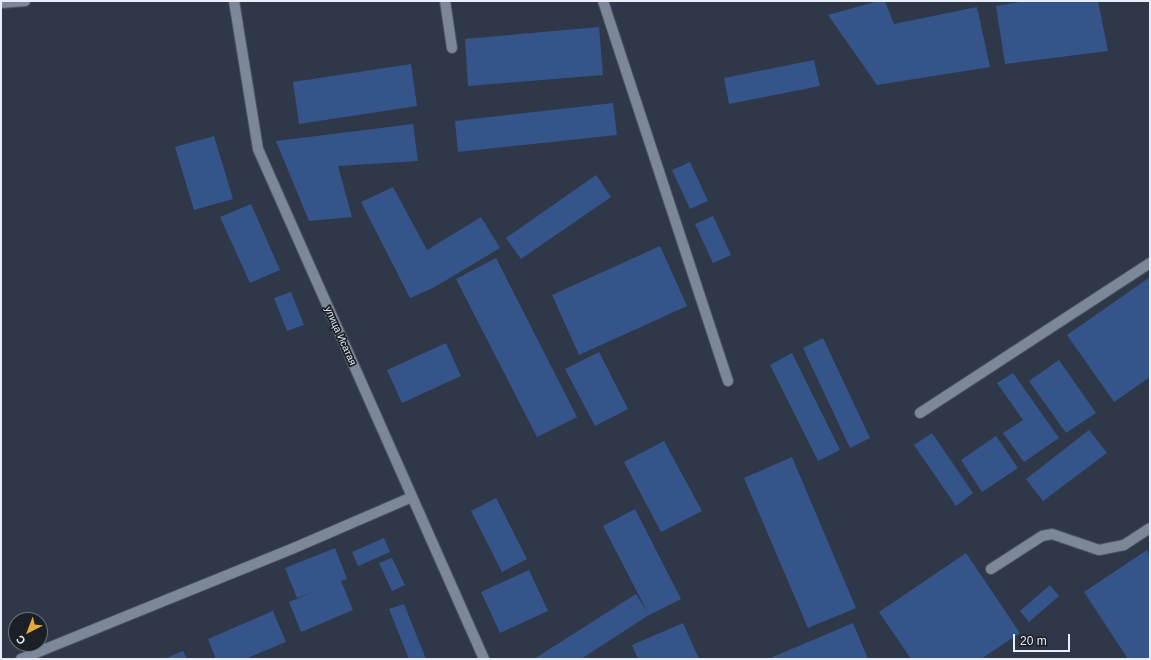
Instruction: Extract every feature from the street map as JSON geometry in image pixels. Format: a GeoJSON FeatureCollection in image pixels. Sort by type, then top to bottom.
{"type":"FeatureCollection","features":[{"type":"Feature","properties":{"kind":"street"},"geometry":{"type":"LineString","coordinates":[[1,3],[25,1]]}},
{"type":"Feature","properties":{"kind":"street","name":"улица Исатая"},"geometry":{"type":"LineString","coordinates":[[234,1],[258,150],[484,659]]}},
{"type":"Feature","properties":{"kind":"street"},"geometry":{"type":"LineString","coordinates":[[445,1],[452,48]]}},
{"type":"Feature","properties":{"kind":"street"},"geometry":{"type":"LineString","coordinates":[[603,1],[728,381]]}},
{"type":"Feature","properties":{"kind":"street"},"geometry":{"type":"LineString","coordinates":[[920,413],[1150,263]]}},
{"type":"Feature","properties":{"kind":"street"},"geometry":{"type":"LineString","coordinates":[[21,659],[294,548],[412,497]]}},
{"type":"Feature","properties":{"kind":"street"},"geometry":{"type":"LineString","coordinates":[[991,569],[1042,536],[1052,534],[1099,550],[1124,544],[1150,528]]}},
{"type":"Feature","properties":{"kind":"building"},"geometry":{"type":"Polygon","coordinates":[[[878,1],[885,1],[894,24],[977,7],[990,67],[877,85],[828,15],[878,1]]]}},
{"type":"Feature","properties":{"kind":"building"},"geometry":{"type":"Polygon","coordinates":[[[1026,1],[1098,1],[1108,51],[1005,64],[996,6],[1026,1]]]}},
{"type":"Feature","properties":{"kind":"building"},"geometry":{"type":"Polygon","coordinates":[[[599,27],[603,75],[468,86],[465,39],[599,27]]]}},
{"type":"Feature","properties":{"kind":"building"},"geometry":{"type":"Polygon","coordinates":[[[814,60],[820,86],[729,104],[724,78],[814,60]]]}},
{"type":"Feature","properties":{"kind":"building"},"geometry":{"type":"Polygon","coordinates":[[[411,64],[417,106],[299,124],[293,82],[411,64]]]}},
{"type":"Feature","properties":{"kind":"building"},"geometry":{"type":"Polygon","coordinates":[[[613,103],[617,135],[458,152],[455,121],[613,103]]]}},
{"type":"Feature","properties":{"kind":"building"},"geometry":{"type":"Polygon","coordinates":[[[413,124],[418,161],[338,166],[352,217],[309,221],[276,141],[413,124]]]}},
{"type":"Feature","properties":{"kind":"building"},"geometry":{"type":"Polygon","coordinates":[[[214,136],[233,199],[194,210],[175,147],[214,136]]]}},
{"type":"Feature","properties":{"kind":"building"},"geometry":{"type":"Polygon","coordinates":[[[690,162],[708,201],[690,209],[672,170],[690,162]]]}},
{"type":"Feature","properties":{"kind":"building"},"geometry":{"type":"Polygon","coordinates":[[[596,175],[611,197],[521,259],[506,238],[596,175]]]}},
{"type":"Feature","properties":{"kind":"building"},"geometry":{"type":"Polygon","coordinates":[[[393,187],[427,250],[481,217],[500,248],[433,288],[410,298],[361,202],[393,187]]]}},
{"type":"Feature","properties":{"kind":"building"},"geometry":{"type":"Polygon","coordinates":[[[251,204],[280,270],[250,283],[220,217],[251,204]]]}},
{"type":"Feature","properties":{"kind":"building"},"geometry":{"type":"Polygon","coordinates":[[[713,216],[731,255],[713,263],[695,224],[713,216]]]}},
{"type":"Feature","properties":{"kind":"building"},"geometry":{"type":"Polygon","coordinates":[[[660,246],[687,306],[579,355],[552,295],[660,246]]]}},
{"type":"Feature","properties":{"kind":"building"},"geometry":{"type":"Polygon","coordinates":[[[496,258],[577,417],[537,437],[456,279],[496,258]]]}},
{"type":"Feature","properties":{"kind":"building"},"geometry":{"type":"Polygon","coordinates":[[[1150,277],[1150,377],[1114,402],[1067,335],[1150,277]]]}},
{"type":"Feature","properties":{"kind":"building"},"geometry":{"type":"Polygon","coordinates":[[[291,292],[304,325],[287,331],[274,298],[291,292]]]}},
{"type":"Feature","properties":{"kind":"building"},"geometry":{"type":"Polygon","coordinates":[[[823,338],[870,438],[850,448],[803,348],[823,338]]]}},
{"type":"Feature","properties":{"kind":"building"},"geometry":{"type":"Polygon","coordinates":[[[446,343],[461,376],[402,403],[387,370],[446,343]]]}},
{"type":"Feature","properties":{"kind":"building"},"geometry":{"type":"Polygon","coordinates":[[[599,352],[628,409],[595,426],[565,369],[599,352]]]}},
{"type":"Feature","properties":{"kind":"building"},"geometry":{"type":"Polygon","coordinates":[[[792,353],[840,450],[818,461],[770,365],[792,353]]]}},
{"type":"Feature","properties":{"kind":"building"},"geometry":{"type":"Polygon","coordinates":[[[1059,360],[1096,413],[1066,433],[1029,381],[1059,360]]]}},
{"type":"Feature","properties":{"kind":"building"},"geometry":{"type":"Polygon","coordinates":[[[1013,373],[1059,438],[1024,462],[1003,433],[1023,420],[997,383],[1013,373]]]}},
{"type":"Feature","properties":{"kind":"building"},"geometry":{"type":"Polygon","coordinates":[[[1089,430],[1107,453],[1043,501],[1026,479],[1089,430]]]}},
{"type":"Feature","properties":{"kind":"building"},"geometry":{"type":"Polygon","coordinates":[[[932,433],[973,493],[956,506],[914,445],[932,433]]]}},
{"type":"Feature","properties":{"kind":"building"},"geometry":{"type":"Polygon","coordinates":[[[996,436],[1018,468],[982,492],[961,460],[996,436]]]}},
{"type":"Feature","properties":{"kind":"building"},"geometry":{"type":"Polygon","coordinates":[[[664,441],[702,511],[661,532],[624,462],[664,441]]]}},
{"type":"Feature","properties":{"kind":"building"},"geometry":{"type":"Polygon","coordinates":[[[792,457],[856,608],[808,628],[744,478],[792,457]]]}},
{"type":"Feature","properties":{"kind":"building"},"geometry":{"type":"Polygon","coordinates":[[[496,498],[527,559],[502,572],[471,511],[496,498]]]}},
{"type":"Feature","properties":{"kind":"building"},"geometry":{"type":"Polygon","coordinates":[[[635,509],[681,599],[649,615],[581,659],[534,659],[636,594],[648,613],[603,526],[635,509]]]}},
{"type":"Feature","properties":{"kind":"building"},"geometry":{"type":"Polygon","coordinates":[[[384,538],[390,552],[358,566],[352,552],[384,538]]]}},
{"type":"Feature","properties":{"kind":"building"},"geometry":{"type":"Polygon","coordinates":[[[335,548],[347,579],[341,581],[353,610],[301,632],[289,602],[316,591],[297,598],[285,568],[335,548]]]}},
{"type":"Feature","properties":{"kind":"building"},"geometry":{"type":"Polygon","coordinates":[[[1147,550],[1150,556],[1150,659],[1128,659],[1084,592],[1147,550]]]}},
{"type":"Feature","properties":{"kind":"building"},"geometry":{"type":"Polygon","coordinates":[[[966,553],[1020,633],[981,659],[911,659],[879,612],[966,553]]]}},
{"type":"Feature","properties":{"kind":"building"},"geometry":{"type":"Polygon","coordinates":[[[392,558],[405,585],[392,591],[379,563],[392,558]]]}},
{"type":"Feature","properties":{"kind":"building"},"geometry":{"type":"Polygon","coordinates":[[[529,570],[548,611],[500,633],[481,592],[529,570]]]}},
{"type":"Feature","properties":{"kind":"building"},"geometry":{"type":"Polygon","coordinates":[[[1050,585],[1059,596],[1029,622],[1020,611],[1050,585]]]}},
{"type":"Feature","properties":{"kind":"building"},"geometry":{"type":"Polygon","coordinates":[[[404,604],[426,659],[409,659],[389,609],[404,604]]]}},
{"type":"Feature","properties":{"kind":"building"},"geometry":{"type":"Polygon","coordinates":[[[273,611],[286,642],[245,659],[216,659],[208,639],[273,611]]]}},
{"type":"Feature","properties":{"kind":"building"},"geometry":{"type":"Polygon","coordinates":[[[683,623],[699,659],[638,659],[632,645],[683,623]]]}},
{"type":"Feature","properties":{"kind":"building"},"geometry":{"type":"Polygon","coordinates":[[[853,623],[868,659],[768,659],[853,623]]]}},
{"type":"Feature","properties":{"kind":"building"},"geometry":{"type":"Polygon","coordinates":[[[183,651],[187,659],[164,659],[183,651]]]}}]}
